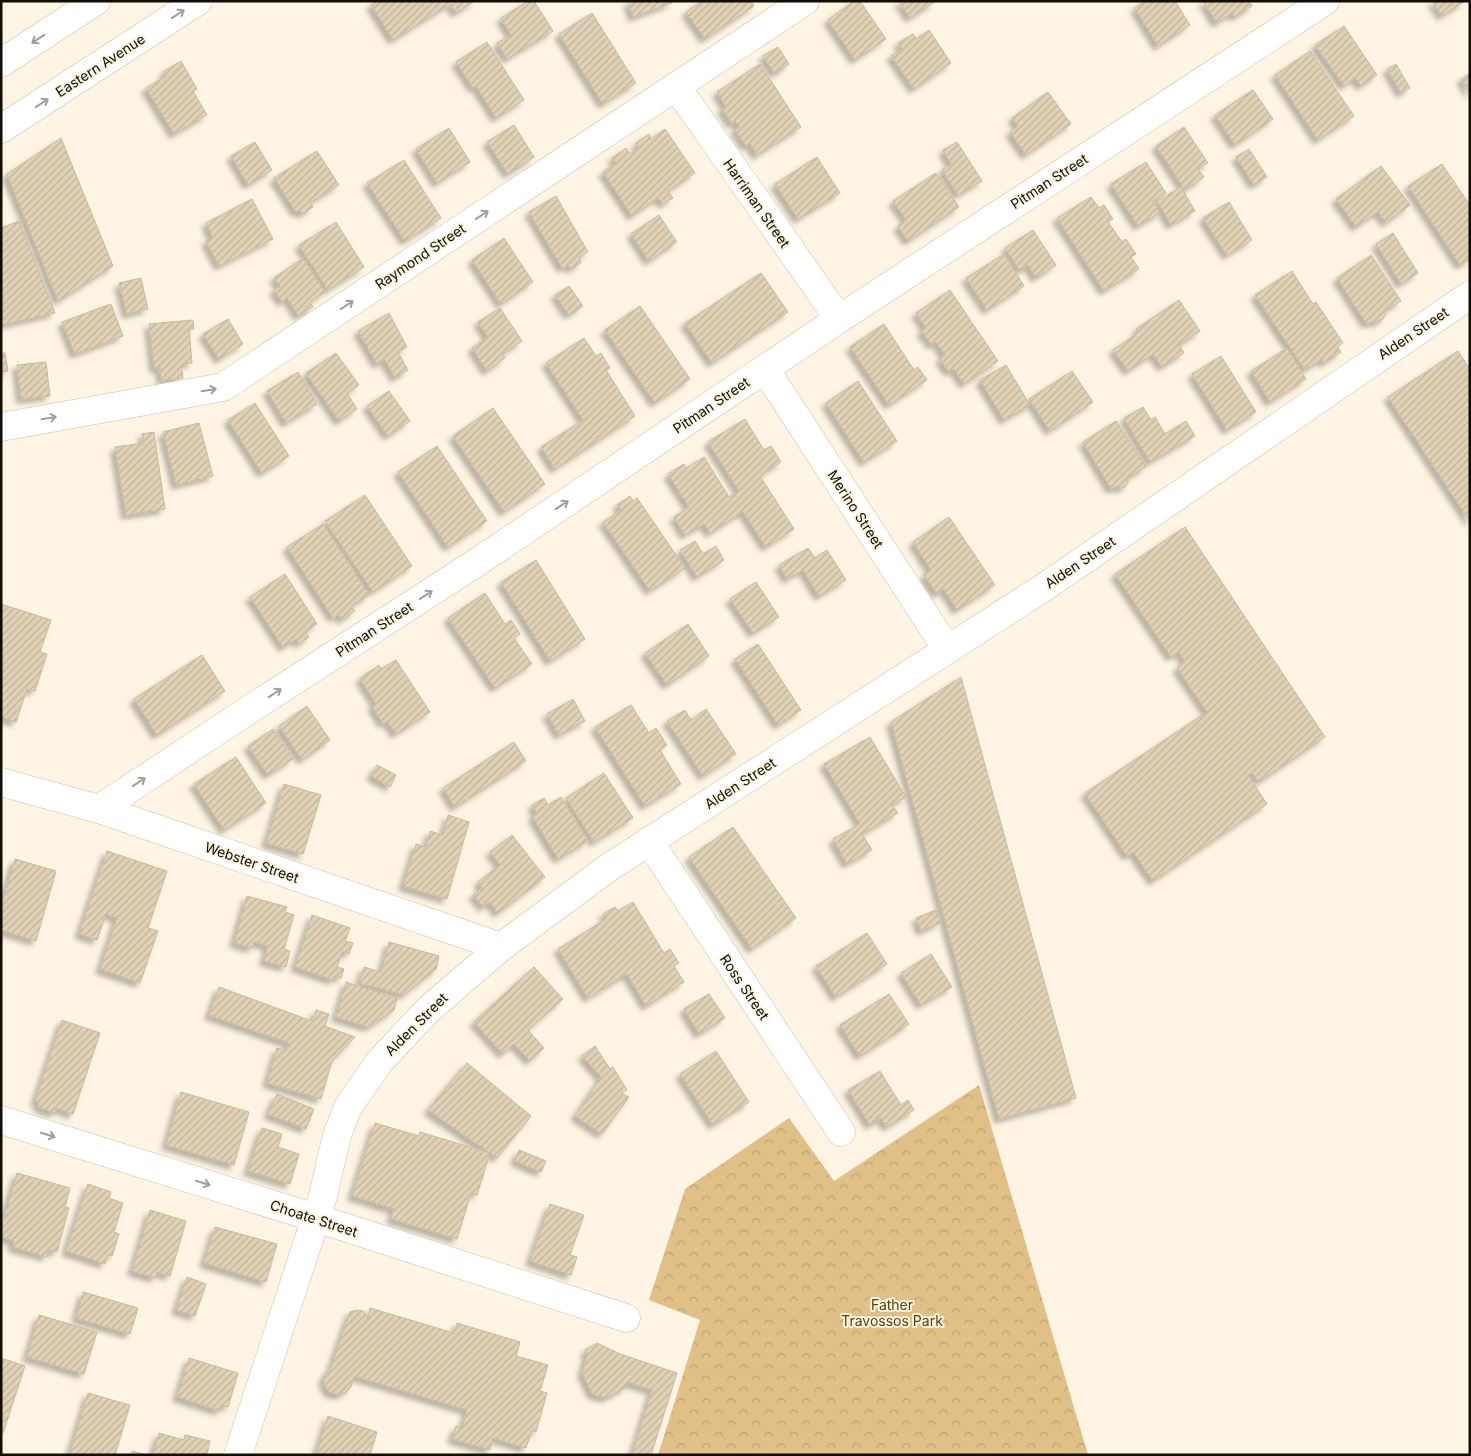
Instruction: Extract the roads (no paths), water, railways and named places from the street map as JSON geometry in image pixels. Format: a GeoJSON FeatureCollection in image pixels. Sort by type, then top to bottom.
{"type":"FeatureCollection","features":[{"type":"Feature","properties":{"kind":"street"},"geometry":{"type":"LineString","coordinates":[[1,63],[96,1]]}},
{"type":"Feature","properties":{"kind":"street","name":"Eastern Avenue"},"geometry":{"type":"LineString","coordinates":[[1,129],[198,1]]}},
{"type":"Feature","properties":{"kind":"street","name":"Raymond Street"},"geometry":{"type":"LineString","coordinates":[[1,427],[223,387],[805,1]]}},
{"type":"Feature","properties":{"kind":"street","name":"Pitman Street"},"geometry":{"type":"LineString","coordinates":[[99,809],[482,559],[1313,4]]}},
{"type":"Feature","properties":{"kind":"street","name":"Harriman Street"},"geometry":{"type":"LineString","coordinates":[[676,86],[839,319]]}},
{"type":"Feature","properties":{"kind":"street","name":"Alden Street"},"geometry":{"type":"LineString","coordinates":[[238,1455],[323,1196],[337,1135],[348,1107],[380,1061],[422,1016],[454,986],[501,947],[608,868],[1043,588],[1470,295]]}},
{"type":"Feature","properties":{"kind":"street","name":"Merino Street"},"geometry":{"type":"LineString","coordinates":[[765,369],[947,649]]}},
{"type":"Feature","properties":{"kind":"street","name":"Webster Street"},"geometry":{"type":"LineString","coordinates":[[1,782],[99,809],[501,947]]}},
{"type":"Feature","properties":{"kind":"street","name":"Ross Street"},"geometry":{"type":"LineString","coordinates":[[649,841],[842,1132]]}},
{"type":"Feature","properties":{"kind":"street","name":"Choate Street"},"geometry":{"type":"LineString","coordinates":[[1,1120],[316,1218],[626,1318]]}},
{"type":"Feature","properties":{"kind":"park label","name":"Father Travossos Park"},"geometry":{"type":"Point","coordinates":[892,1312]}}]}
